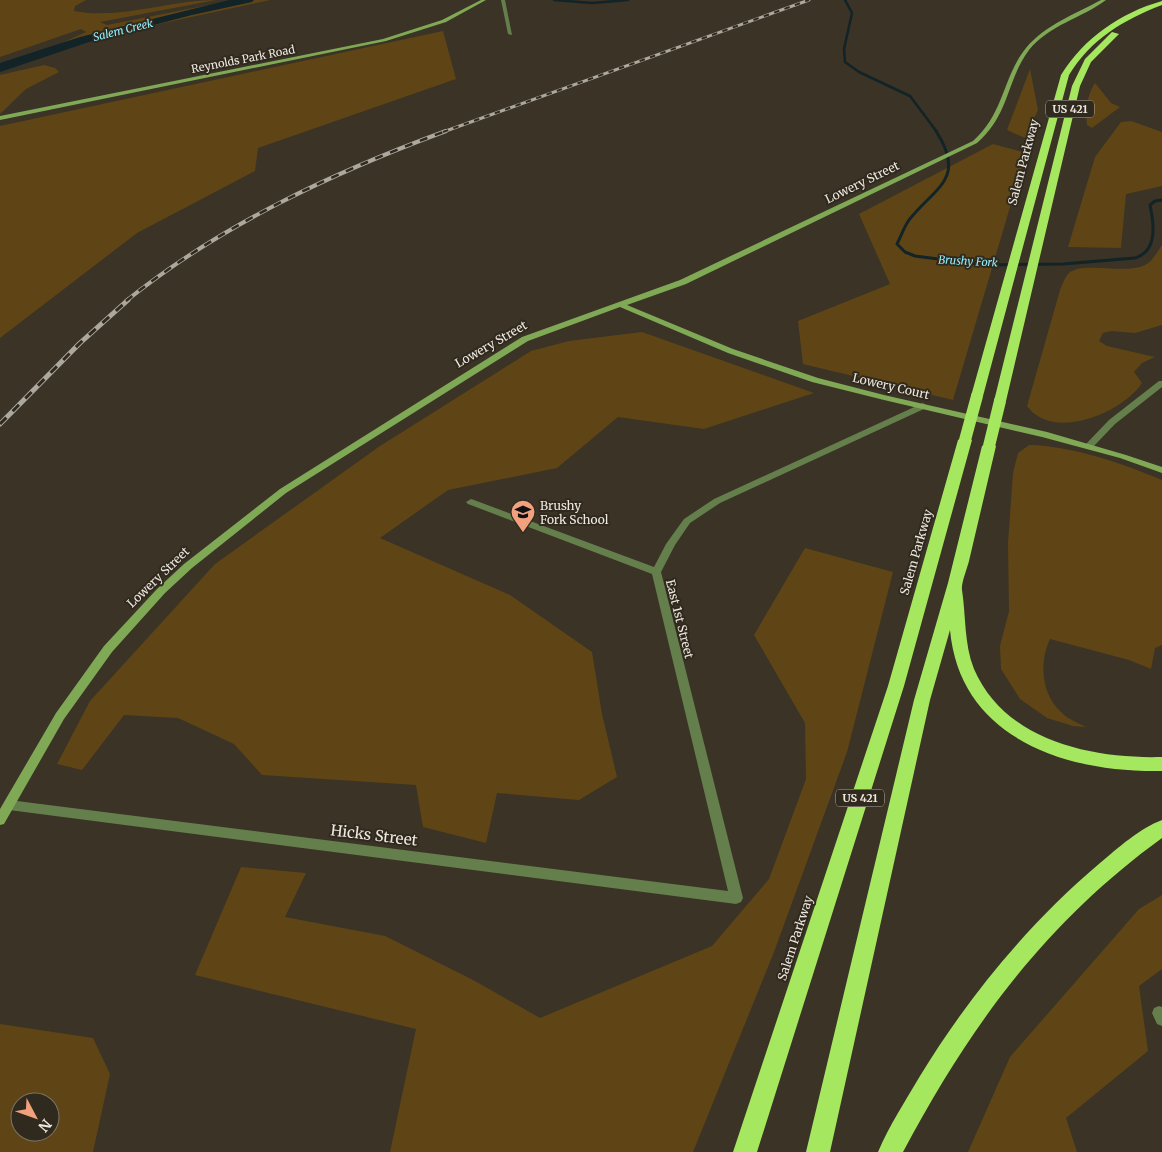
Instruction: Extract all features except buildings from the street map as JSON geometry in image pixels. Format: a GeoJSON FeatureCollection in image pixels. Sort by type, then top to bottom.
{"type":"FeatureCollection","features":[{"type":"Feature","properties":{"kind":"highway","name":"Salem Parkway"},"geometry":{"type":"LineString","coordinates":[[745,1152],[896,686],[1065,75],[1074,59],[1104,30],[1130,16],[1162,4]]}},
{"type":"Feature","properties":{"kind":"highway","name":"Salem Parkway"},"geometry":{"type":"LineString","coordinates":[[818,1152],[920,709],[934,654],[956,583],[1041,235],[1052,179],[1076,86],[1083,69],[1094,53],[1112,36],[1162,4]]}},
{"type":"Feature","properties":{"kind":"highway"},"geometry":{"type":"LineString","coordinates":[[956,583],[960,642],[966,668],[979,693],[1000,716],[1033,738],[1070,755],[1112,764],[1162,764]]}},
{"type":"Feature","properties":{"kind":"highway"},"geometry":{"type":"LineString","coordinates":[[890,1152],[955,1042],[987,996],[1024,951],[1102,873],[1162,828]]}},
{"type":"Feature","properties":{"kind":"main road","name":"Reynolds Park Road"},"geometry":{"type":"LineString","coordinates":[[0,118],[384,40],[444,21],[484,0]]}},
{"type":"Feature","properties":{"kind":"main road","name":"Lowery Street"},"geometry":{"type":"LineString","coordinates":[[0,820],[60,716],[108,649],[161,591],[216,541],[314,470],[512,345],[552,327],[621,305],[703,273],[966,147],[991,128],[1021,60],[1029,47],[1047,32],[1104,0]]}},
{"type":"Feature","properties":{"kind":"main road","name":"Lowery Court"},"geometry":{"type":"LineString","coordinates":[[621,305],[716,347],[771,367],[838,387],[1090,445],[1162,470]]}},
{"type":"Feature","properties":{"kind":"street"},"geometry":{"type":"LineString","coordinates":[[503,0],[510,34]]}},
{"type":"Feature","properties":{"kind":"street"},"geometry":{"type":"LineString","coordinates":[[1090,445],[1112,422],[1162,383]]}},
{"type":"Feature","properties":{"kind":"street","name":"East 1st Street"},"geometry":{"type":"LineString","coordinates":[[736,898],[656,572],[670,544],[688,522],[717,502],[923,406]]}},
{"type":"Feature","properties":{"kind":"street"},"geometry":{"type":"LineString","coordinates":[[471,502],[656,572]]}},
{"type":"Feature","properties":{"kind":"street","name":"Hicks Street"},"geometry":{"type":"LineString","coordinates":[[8,805],[736,898]]}},
{"type":"Feature","properties":{"kind":"shaded area"},"geometry":{"type":"Polygon","coordinates":[[[0,0],[86,0],[75,6],[74,11],[109,13],[216,0],[100,22],[107,25],[234,0],[270,0],[53,47],[86,32],[81,29],[0,57],[0,0]]]}},
{"type":"Feature","properties":{"kind":"shaded area"},"geometry":{"type":"Polygon","coordinates":[[[443,31],[456,79],[258,148],[255,171],[137,233],[0,338],[0,126],[443,31]]]}},
{"type":"Feature","properties":{"kind":"shaded area"},"geometry":{"type":"Polygon","coordinates":[[[44,65],[55,68],[59,72],[26,89],[0,114],[0,75],[44,65]]]}},
{"type":"Feature","properties":{"kind":"shaded area"},"geometry":{"type":"Polygon","coordinates":[[[1030,69],[1038,110],[1025,138],[1007,130],[1030,69]]]}},
{"type":"Feature","properties":{"kind":"shaded area"},"geometry":{"type":"Polygon","coordinates":[[[1095,83],[1111,103],[1120,107],[1092,128],[1087,125],[1086,114],[1088,98],[1095,83]]]}},
{"type":"Feature","properties":{"kind":"shaded area"},"geometry":{"type":"Polygon","coordinates":[[[1131,121],[1162,132],[1162,186],[1126,194],[1121,248],[1068,247],[1095,157],[1121,122],[1131,121]]]}},
{"type":"Feature","properties":{"kind":"shaded area"},"geometry":{"type":"Polygon","coordinates":[[[993,144],[1026,153],[953,400],[803,364],[798,321],[890,284],[859,214],[993,144]]]}},
{"type":"Feature","properties":{"kind":"shaded area"},"geometry":{"type":"Polygon","coordinates":[[[1162,245],[1162,325],[1135,333],[1111,331],[1103,333],[1099,341],[1107,346],[1155,357],[1142,363],[1134,372],[1142,383],[1119,404],[1104,413],[1087,419],[1053,422],[1039,417],[1027,406],[1060,290],[1069,273],[1084,268],[1137,268],[1150,261],[1162,245]]]}},
{"type":"Feature","properties":{"kind":"shaded area"},"geometry":{"type":"Polygon","coordinates":[[[642,332],[814,393],[704,429],[618,417],[557,468],[448,490],[380,538],[510,595],[592,652],[602,714],[617,777],[579,800],[497,793],[486,843],[423,827],[416,785],[262,775],[234,744],[178,718],[124,715],[82,770],[57,764],[90,701],[215,564],[380,446],[531,351],[569,341],[642,332]]]}},
{"type":"Feature","properties":{"kind":"shaded area"},"geometry":{"type":"Polygon","coordinates":[[[1029,445],[1063,448],[1097,456],[1162,480],[1162,645],[1155,648],[1151,669],[1129,660],[1050,639],[1046,648],[1043,668],[1046,688],[1050,697],[1055,706],[1064,715],[1086,727],[1073,726],[1047,718],[1020,699],[1001,669],[1000,646],[1009,611],[1008,543],[1013,473],[1018,453],[1029,445]]]}},
{"type":"Feature","properties":{"kind":"shaded area"},"geometry":{"type":"Polygon","coordinates":[[[805,548],[893,572],[847,752],[774,952],[693,1152],[390,1152],[416,1029],[195,975],[241,867],[306,873],[285,917],[385,936],[475,981],[540,1018],[712,946],[769,879],[806,779],[805,723],[754,635],[805,548]]]}},
{"type":"Feature","properties":{"kind":"shaded area"},"geometry":{"type":"Polygon","coordinates":[[[1162,895],[1162,969],[1139,986],[1148,1051],[1066,1118],[1077,1152],[968,1152],[1010,1057],[1139,909],[1162,895]]]}},
{"type":"Feature","properties":{"kind":"shaded area"},"geometry":{"type":"Polygon","coordinates":[[[0,1024],[93,1038],[110,1074],[93,1152],[0,1152],[0,1024]]]}},
{"type":"Feature","properties":{"kind":"waterway","name":"Salem Creek"},"geometry":{"type":"LineString","coordinates":[[0,68],[33,55],[84,40],[220,5],[248,0]]}},
{"type":"Feature","properties":{"kind":"waterway","name":"Brushy Fork"},"geometry":{"type":"LineString","coordinates":[[554,0],[592,3],[628,0]]}},
{"type":"Feature","properties":{"kind":"waterway","name":"Brushy Fork"},"geometry":{"type":"LineString","coordinates":[[845,0],[852,13],[844,49],[845,62],[859,72],[910,96],[937,132]]}},
{"type":"Feature","properties":{"kind":"waterway","name":"Salem Creek"},"geometry":{"type":"LineString","coordinates":[[0,65],[6,65]]}},
{"type":"Feature","properties":{"kind":"waterway","name":"Brushy Fork"},"geometry":{"type":"LineString","coordinates":[[936,131],[945,147],[949,161],[948,172],[937,190],[909,220],[897,244],[905,252],[915,256],[985,265],[1063,264],[1135,258],[1148,249],[1153,236],[1153,220],[1150,205],[1155,201],[1162,200]]}},
{"type":"Feature","properties":{"kind":"railway"},"geometry":{"type":"LineString","coordinates":[[443,132],[809,0]]}},
{"type":"Feature","properties":{"kind":"railway"},"geometry":{"type":"LineString","coordinates":[[126,301],[200,248],[279,203],[361,165],[446,131]]}},
{"type":"Feature","properties":{"kind":"railway"},"geometry":{"type":"LineString","coordinates":[[0,424],[80,343],[128,300]]}},
{"type":"Feature","properties":{"kind":"place","name":"Brushy Fork School"},"geometry":{"type":"Point","coordinates":[523,533]}}]}
